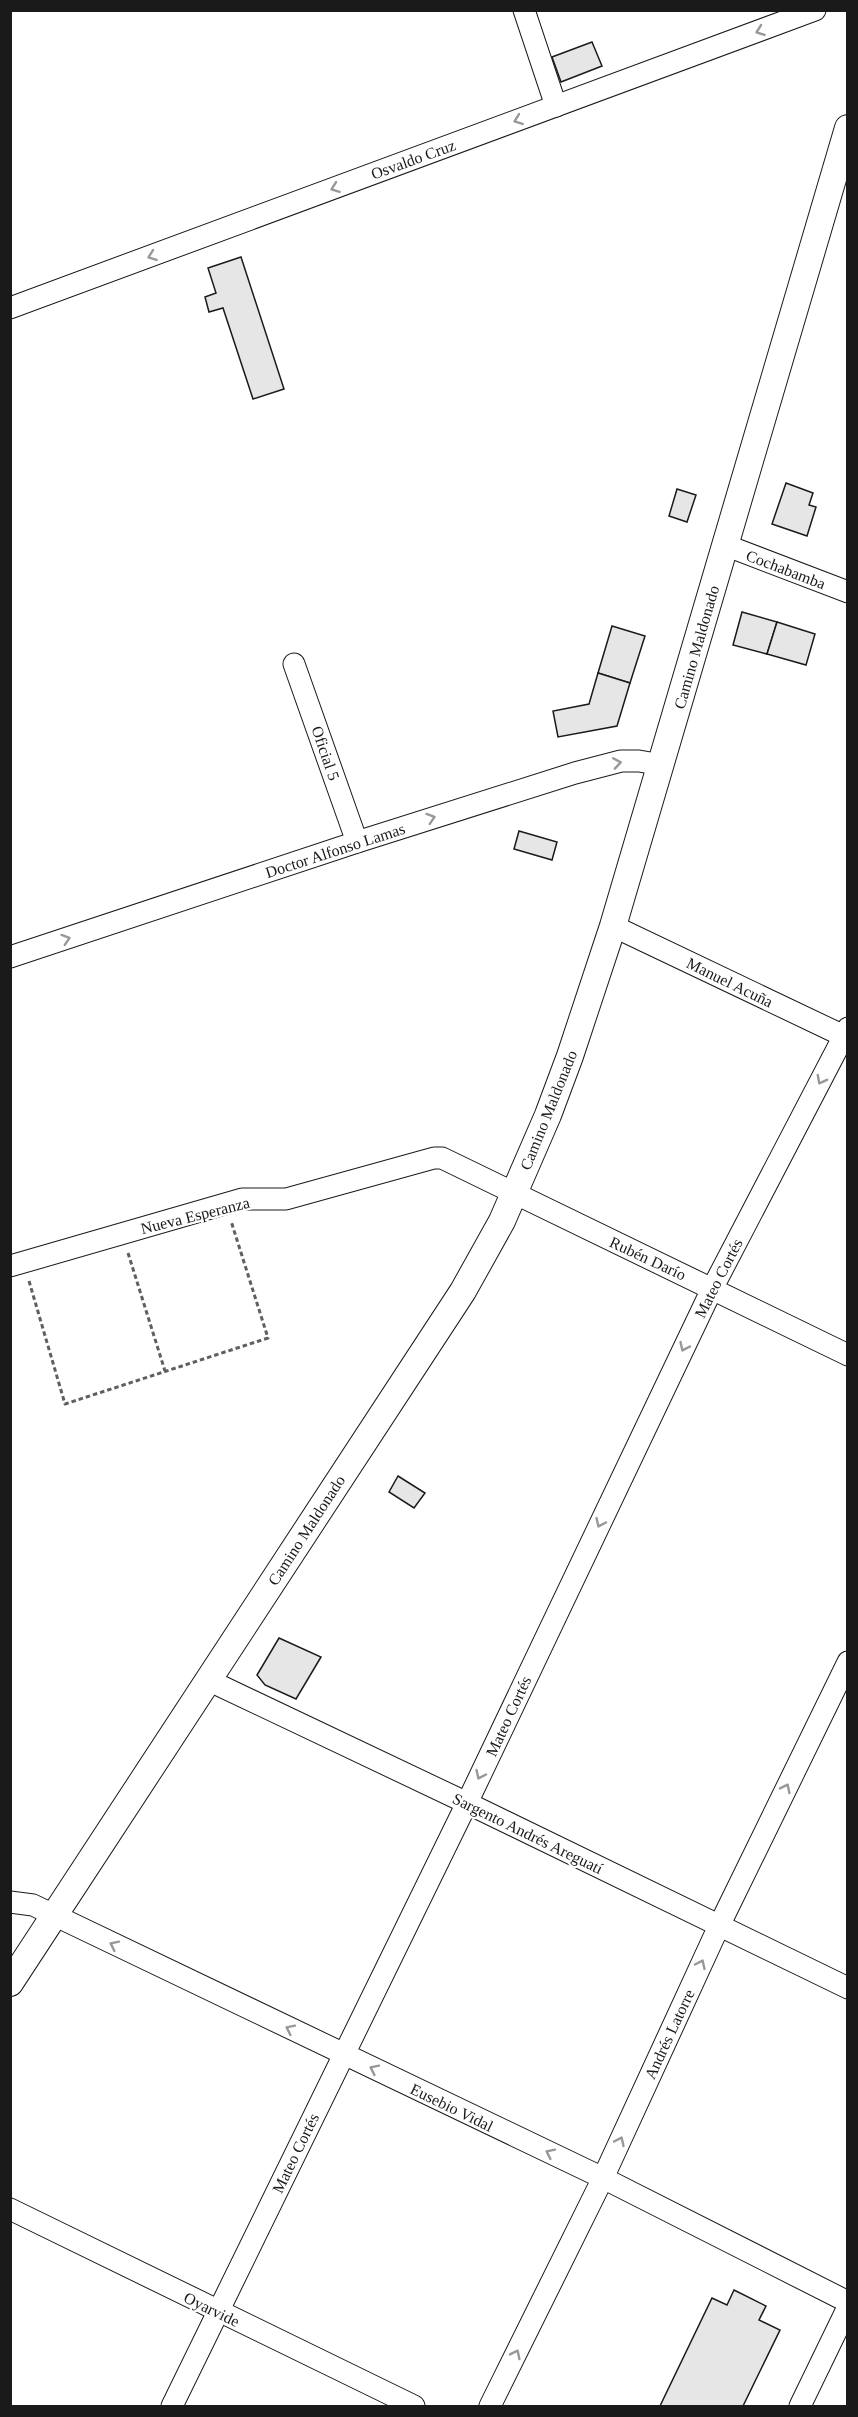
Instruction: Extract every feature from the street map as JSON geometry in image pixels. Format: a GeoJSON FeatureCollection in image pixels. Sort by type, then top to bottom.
{"type":"FeatureCollection","features":[{"type":"Feature","properties":{"kind":"main road","name":"Camino Maldonado"},"geometry":{"type":"LineString","coordinates":[[10,1983],[463,1291],[502,1221],[570,1056],[613,926],[848,128]]}},
{"type":"Feature","properties":{"kind":"street"},"geometry":{"type":"LineString","coordinates":[[524,10],[556,106]]}},
{"type":"Feature","properties":{"kind":"street","name":"Osvaldo Cruz"},"geometry":{"type":"LineString","coordinates":[[10,308],[815,10]]}},
{"type":"Feature","properties":{"kind":"street","name":"Cochabamba"},"geometry":{"type":"LineString","coordinates":[[725,545],[848,592]]}},
{"type":"Feature","properties":{"kind":"street","name":"Oficial 5"},"geometry":{"type":"LineString","coordinates":[[294,664],[357,842]]}},
{"type":"Feature","properties":{"kind":"street","name":"Doctor Alfonso Lamas"},"geometry":{"type":"LineString","coordinates":[[10,957],[574,773],[621,761],[662,765]]}},
{"type":"Feature","properties":{"kind":"street","name":"Manuel Acuña"},"geometry":{"type":"LineString","coordinates":[[613,926],[846,1034]]}},
{"type":"Feature","properties":{"kind":"street","name":"Mateo Cortés"},"geometry":{"type":"LineString","coordinates":[[172,2406],[342,2054],[467,1803],[712,1289],[846,1034]]}},
{"type":"Feature","properties":{"kind":"street","name":"Nueva Esperanza"},"geometry":{"type":"LineString","coordinates":[[17,1264],[242,1199],[286,1199],[434,1158],[450,1160],[514,1194]]}},
{"type":"Feature","properties":{"kind":"street","name":"Rubén Darío"},"geometry":{"type":"LineString","coordinates":[[514,1194],[848,1355]]}},
{"type":"Feature","properties":{"kind":"street","name":"Andrés Latorre"},"geometry":{"type":"LineString","coordinates":[[490,2406],[603,2178],[719,1926],[846,1668]]}},
{"type":"Feature","properties":{"kind":"street","name":"Sargento Andrés Areguatí"},"geometry":{"type":"LineString","coordinates":[[208,1680],[848,1988]]}},
{"type":"Feature","properties":{"kind":"street","name":"Eusebio Vidal"},"geometry":{"type":"LineString","coordinates":[[10,1902],[33,1905],[603,2178],[848,2302]]}},
{"type":"Feature","properties":{"kind":"street","name":"Oyarvide"},"geometry":{"type":"LineString","coordinates":[[10,2210],[414,2406]]}},
{"type":"Feature","properties":{"kind":"street"},"geometry":{"type":"LineString","coordinates":[[800,2406],[848,2307]]}},
{"type":"Feature","properties":{"kind":"path"},"geometry":{"type":"LineString","coordinates":[[17,1264],[65,1404],[268,1338],[225,1204]]}},
{"type":"Feature","properties":{"kind":"path"},"geometry":{"type":"LineString","coordinates":[[122,1234],[165,1371]]}},
{"type":"Feature","properties":{"kind":"building"},"geometry":{"type":"Polygon","coordinates":[[[592,42],[602,66],[561,82],[552,57],[592,42]]]}},
{"type":"Feature","properties":{"kind":"building"},"geometry":{"type":"Polygon","coordinates":[[[241,257],[284,389],[253,399],[223,308],[209,312],[205,297],[216,293],[208,268],[241,257]]]}},
{"type":"Feature","properties":{"kind":"building"},"geometry":{"type":"Polygon","coordinates":[[[786,483],[813,493],[809,505],[816,507],[807,536],[772,524],[786,483]]]}},
{"type":"Feature","properties":{"kind":"building"},"geometry":{"type":"Polygon","coordinates":[[[677,489],[696,495],[687,522],[669,516],[677,489]]]}},
{"type":"Feature","properties":{"kind":"building"},"geometry":{"type":"Polygon","coordinates":[[[742,612],[777,622],[767,654],[733,645],[742,612]]]}},
{"type":"Feature","properties":{"kind":"building"},"geometry":{"type":"Polygon","coordinates":[[[777,622],[815,634],[806,665],[767,654],[777,622]]]}},
{"type":"Feature","properties":{"kind":"building"},"geometry":{"type":"Polygon","coordinates":[[[612,626],[645,636],[630,683],[598,673],[612,626]]]}},
{"type":"Feature","properties":{"kind":"building"},"geometry":{"type":"Polygon","coordinates":[[[598,673],[630,683],[617,726],[558,737],[553,711],[589,704],[598,673]]]}},
{"type":"Feature","properties":{"kind":"building"},"geometry":{"type":"Polygon","coordinates":[[[519,831],[557,842],[552,860],[514,849],[519,831]]]}},
{"type":"Feature","properties":{"kind":"building"},"geometry":{"type":"Polygon","coordinates":[[[398,1476],[425,1493],[414,1508],[389,1492],[398,1476]]]}},
{"type":"Feature","properties":{"kind":"building"},"geometry":{"type":"Polygon","coordinates":[[[279,1638],[321,1657],[296,1699],[265,1685],[257,1675],[279,1638]]]}},
{"type":"Feature","properties":{"kind":"building"},"geometry":{"type":"Polygon","coordinates":[[[734,2290],[766,2306],[759,2320],[780,2330],[743,2406],[660,2406],[712,2298],[727,2305],[734,2290]]]}}]}
